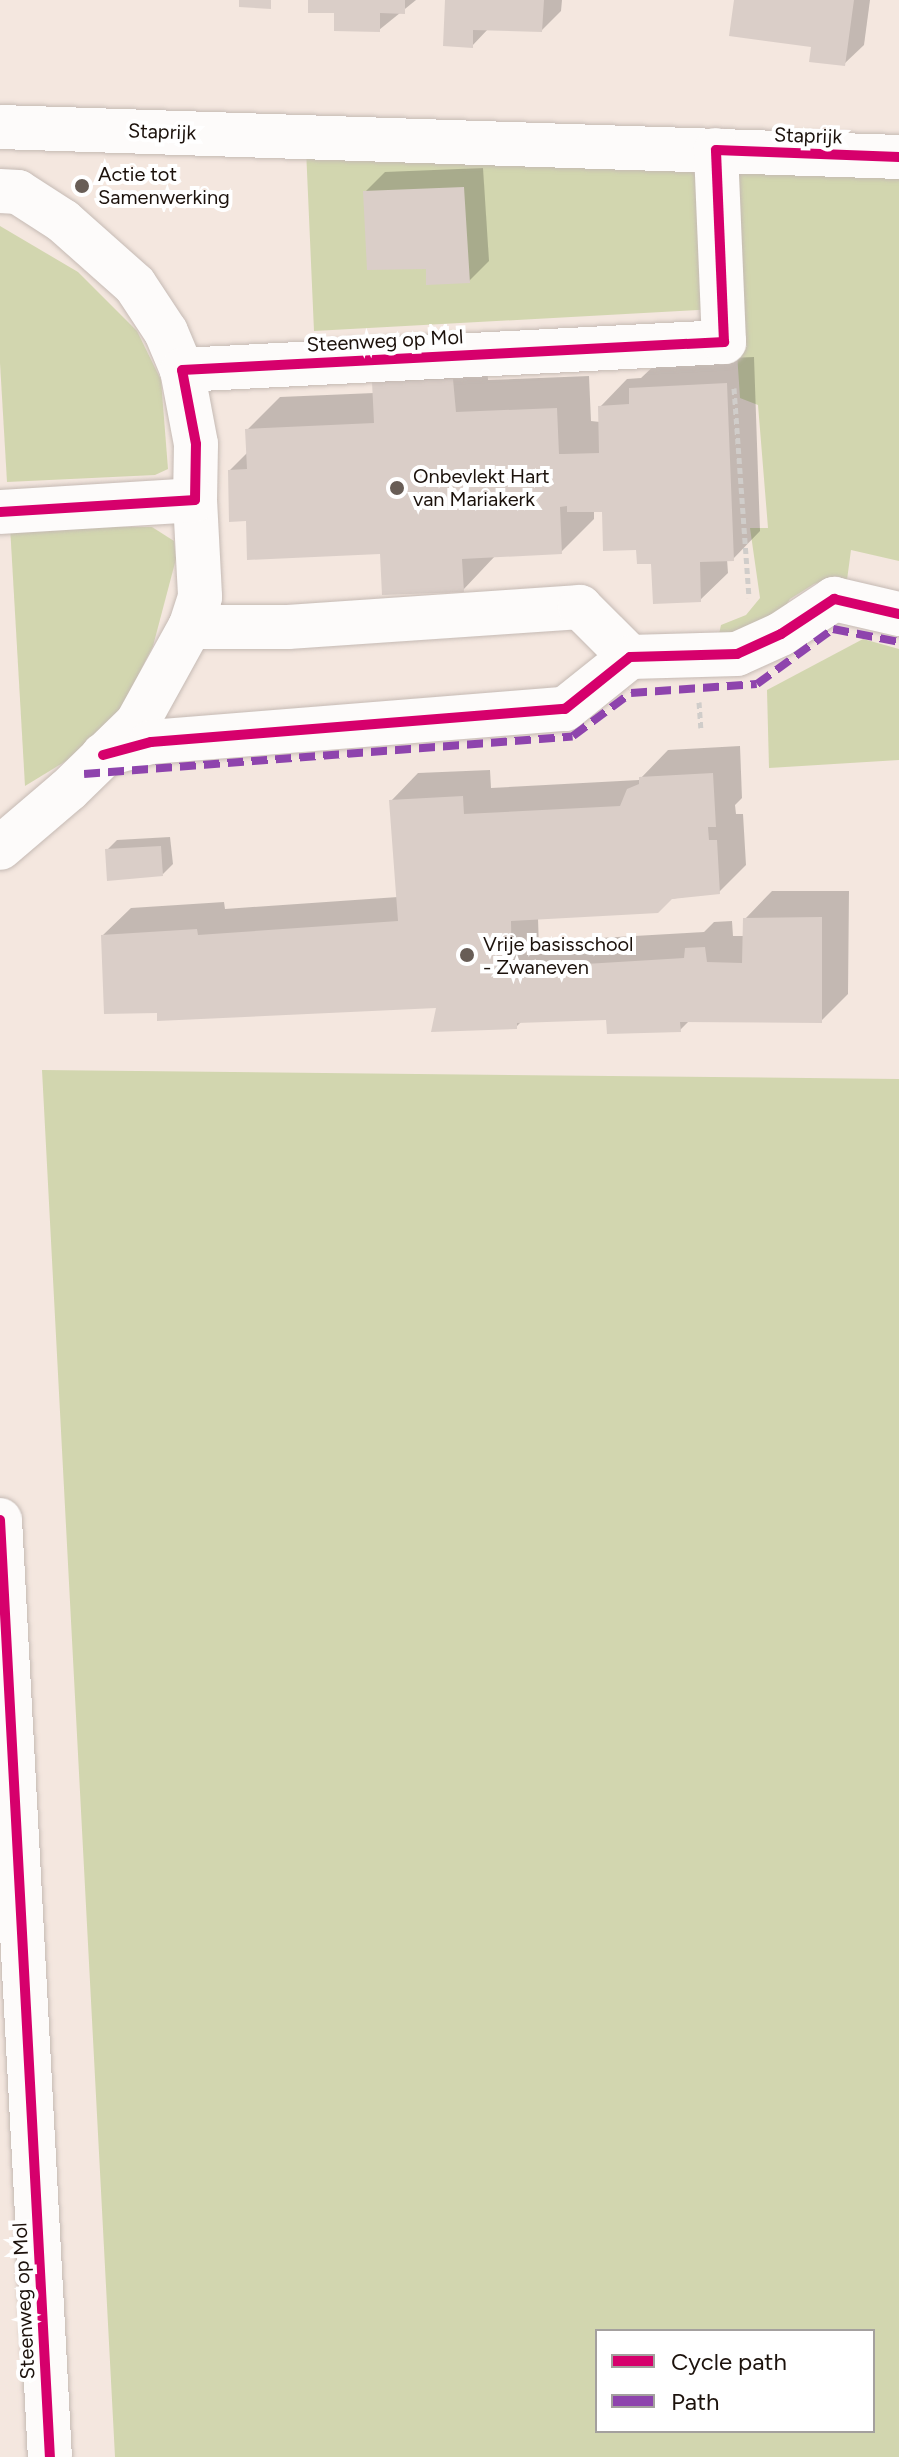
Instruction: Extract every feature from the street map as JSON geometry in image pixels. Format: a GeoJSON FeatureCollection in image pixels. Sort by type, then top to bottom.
{"type":"FeatureCollection","features":[{"type":"Feature","properties":{"kind":"street","name":"Staprijk"},"geometry":{"type":"LineString","coordinates":[[0,127],[899,157]]}},
{"type":"Feature","properties":{"kind":"street"},"geometry":{"type":"LineString","coordinates":[[716,150],[724,342]]}},
{"type":"Feature","properties":{"kind":"street"},"geometry":{"type":"LineString","coordinates":[[0,191],[18,192],[63,221],[135,285],[166,332],[182,370],[196,444],[195,500],[200,597],[190,627],[137,723],[68,790],[0,848]]}},
{"type":"Feature","properties":{"kind":"street","name":"Steenweg op Mol"},"geometry":{"type":"LineString","coordinates":[[182,370],[724,342]]}},
{"type":"Feature","properties":{"kind":"street"},"geometry":{"type":"LineString","coordinates":[[0,512],[195,500]]}},
{"type":"Feature","properties":{"kind":"street"},"geometry":{"type":"LineString","coordinates":[[103,755],[151,742],[565,709],[630,657],[737,654],[781,634],[834,599],[899,614]]}},
{"type":"Feature","properties":{"kind":"street"},"geometry":{"type":"LineString","coordinates":[[190,627],[288,627],[580,607],[630,657]]}},
{"type":"Feature","properties":{"kind":"street","name":"Steenweg op Mol"},"geometry":{"type":"LineString","coordinates":[[0,1520],[50,2457]]}},
{"type":"Feature","properties":{"kind":"path"},"geometry":{"type":"LineString","coordinates":[[724,342],[732,356],[749,598],[745,605]]}},
{"type":"Feature","properties":{"kind":"green space"},"geometry":{"type":"Polygon","coordinates":[[[306,149],[899,171],[899,561],[851,550],[847,580],[836,576],[814,584],[790,599],[777,620],[718,639],[721,625],[746,615],[760,598],[750,528],[768,528],[758,405],[740,398],[734,308],[314,331],[306,149]]]}},
{"type":"Feature","properties":{"kind":"green space"},"geometry":{"type":"Polygon","coordinates":[[[0,226],[78,272],[137,331],[161,380],[168,469],[155,475],[7,482],[0,363],[0,226]]]}},
{"type":"Feature","properties":{"kind":"green space"},"geometry":{"type":"Polygon","coordinates":[[[10,526],[152,527],[174,541],[176,559],[153,646],[122,707],[84,750],[25,786],[10,526]]]}},
{"type":"Feature","properties":{"kind":"green space"},"geometry":{"type":"Polygon","coordinates":[[[863,639],[899,649],[899,760],[769,768],[767,690],[863,639]]]}},
{"type":"Feature","properties":{"kind":"green space"},"geometry":{"type":"Polygon","coordinates":[[[42,1070],[899,1079],[899,2457],[115,2457],[42,1070]]]}},
{"type":"Feature","properties":{"kind":"building"},"geometry":{"type":"Polygon","coordinates":[[[239,0],[271,0],[271,9],[239,7],[239,0]]]}},
{"type":"Feature","properties":{"kind":"building"},"geometry":{"type":"Polygon","coordinates":[[[308,0],[405,0],[405,14],[380,13],[380,32],[334,31],[334,13],[308,13],[308,0]]]}},
{"type":"Feature","properties":{"kind":"building"},"geometry":{"type":"Polygon","coordinates":[[[445,0],[544,0],[542,32],[473,30],[473,48],[443,46],[445,0]]]}},
{"type":"Feature","properties":{"kind":"building"},"geometry":{"type":"Polygon","coordinates":[[[734,0],[854,0],[845,66],[809,62],[811,47],[729,36],[734,0]]]}},
{"type":"Feature","properties":{"kind":"building"},"geometry":{"type":"Polygon","coordinates":[[[464,187],[470,283],[426,285],[426,269],[367,270],[363,191],[464,187]]]}},
{"type":"Feature","properties":{"kind":"building","name":"Onbevlekt Hart van Mariakerk"},"geometry":{"type":"Polygon","coordinates":[[[453,379],[456,412],[557,408],[559,454],[599,453],[598,406],[629,404],[629,388],[727,383],[734,561],[700,562],[701,602],[653,604],[651,564],[637,564],[636,550],[603,551],[602,512],[567,512],[567,506],[560,507],[562,554],[462,559],[464,592],[382,595],[380,554],[247,560],[246,521],[229,522],[228,470],[247,469],[245,429],[374,423],[372,382],[453,379]]]}},
{"type":"Feature","properties":{"kind":"building"},"geometry":{"type":"Polygon","coordinates":[[[713,773],[716,827],[708,827],[709,840],[717,840],[720,894],[672,899],[658,913],[511,921],[512,975],[536,975],[536,967],[684,958],[685,948],[705,947],[707,962],[742,963],[743,918],[822,917],[822,1023],[680,1022],[681,1032],[607,1034],[606,1020],[517,1023],[517,1029],[431,1032],[436,1008],[157,1021],[157,1013],[104,1014],[101,935],[197,929],[198,935],[398,921],[389,800],[463,796],[464,814],[620,806],[627,789],[639,784],[639,777],[713,773]]]}},
{"type":"Feature","properties":{"kind":"building"},"geometry":{"type":"Polygon","coordinates":[[[161,846],[163,876],[107,881],[105,849],[161,846]]]}},
{"type":"Feature","properties":{"kind":"marked path"},"geometry":{"type":"LineString","coordinates":[[84,774],[573,736],[631,693],[757,684],[833,629],[899,642]]}},
{"type":"Feature","properties":{"kind":"cycle path"},"geometry":{"type":"LineString","coordinates":[[0,512],[195,500],[196,444],[182,370],[724,342],[716,150],[899,157]]}},
{"type":"Feature","properties":{"kind":"cycle path"},"geometry":{"type":"LineString","coordinates":[[103,755],[151,742],[565,709],[630,657],[737,654],[781,634],[834,599],[899,614]]}},
{"type":"Feature","properties":{"kind":"cycle path"},"geometry":{"type":"LineString","coordinates":[[0,1520],[50,2457]]}},
{"type":"Feature","properties":{"kind":"place","name":"Actie tot Samenwerking"},"geometry":{"type":"Point","coordinates":[82,186]}},
{"type":"Feature","properties":{"kind":"place","name":"Onbevlekt Hart van Mariakerk"},"geometry":{"type":"Point","coordinates":[397,488]}},
{"type":"Feature","properties":{"kind":"place","name":"Vrije basisschool - Zwaneven"},"geometry":{"type":"Point","coordinates":[467,955]}}]}
